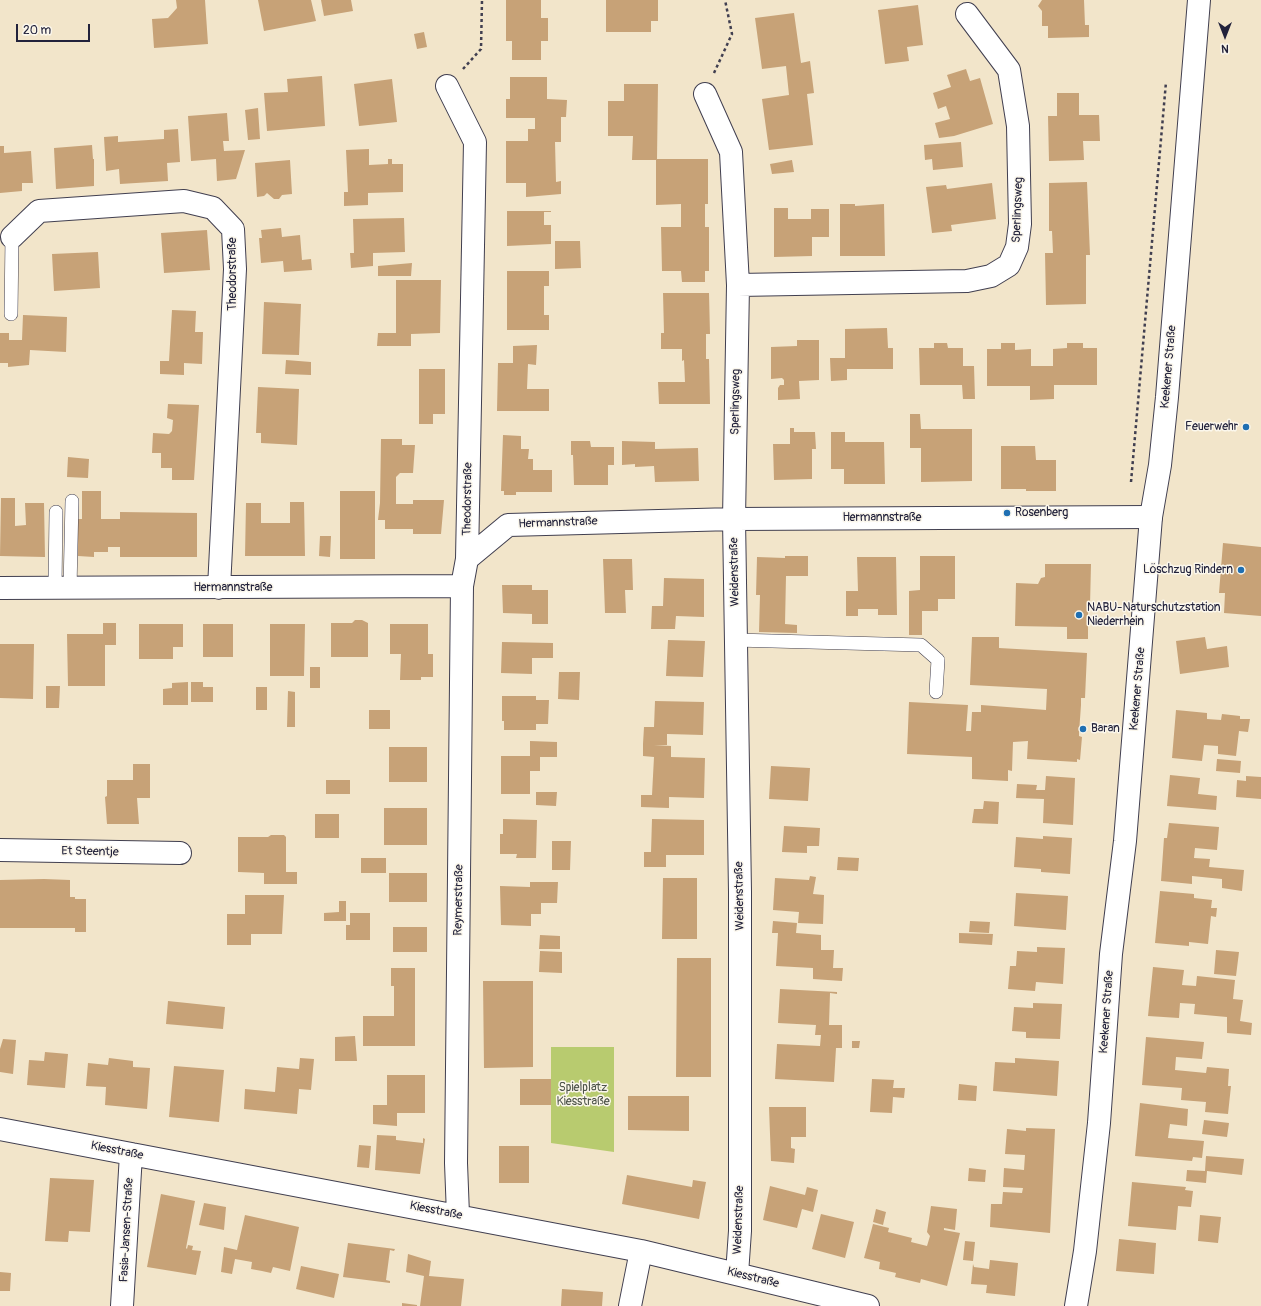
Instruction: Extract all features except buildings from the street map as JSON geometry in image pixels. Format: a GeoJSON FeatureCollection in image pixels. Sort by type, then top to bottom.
{"type":"FeatureCollection","features":[{"type":"Feature","properties":{"kind":"street","name":"Keekener Straße"},"geometry":{"type":"LineString","coordinates":[[1076,1306],[1085,1251],[1099,1123],[1111,954],[1125,842],[1151,517],[1160,465],[1167,397],[1199,0]]}},
{"type":"Feature","properties":{"kind":"street","name":"Sperlingsweg"},"geometry":{"type":"LineString","coordinates":[[738,285],[967,281],[991,276],[1009,265],[1017,247],[1020,224],[1018,126],[1009,70],[967,14]]}},
{"type":"Feature","properties":{"kind":"street","name":"Theodorstraße"},"geometry":{"type":"LineString","coordinates":[[447,86],[475,142],[467,559]]}},
{"type":"Feature","properties":{"kind":"street","name":"Sperlingsweg"},"geometry":{"type":"LineString","coordinates":[[705,94],[731,152],[738,285],[734,519]]}},
{"type":"Feature","properties":{"kind":"street","name":"Theodorstraße"},"geometry":{"type":"LineString","coordinates":[[12,237],[40,211],[184,201],[213,208],[233,229],[235,269],[219,588]]}},
{"type":"Feature","properties":{"kind":"street","name":"Hermannstraße"},"geometry":{"type":"LineString","coordinates":[[467,559],[508,525],[734,519],[1151,517]]}},
{"type":"Feature","properties":{"kind":"street","name":"Weidenstraße"},"geometry":{"type":"LineString","coordinates":[[734,519],[740,892],[740,1231],[737,1274]]}},
{"type":"Feature","properties":{"kind":"street"},"geometry":{"type":"LineString","coordinates":[[462,586],[467,559]]}},
{"type":"Feature","properties":{"kind":"street","name":"Hermannstraße"},"geometry":{"type":"LineString","coordinates":[[0,588],[462,586]]}},
{"type":"Feature","properties":{"kind":"street","name":"Reymerstraße"},"geometry":{"type":"LineString","coordinates":[[458,1215],[456,1155],[462,586]]}},
{"type":"Feature","properties":{"kind":"street","name":"Et Steentje"},"geometry":{"type":"LineString","coordinates":[[0,850],[180,853]]}},
{"type":"Feature","properties":{"kind":"street","name":"Kiesstraße"},"geometry":{"type":"LineString","coordinates":[[0,1129],[641,1250],[868,1306]]}},
{"type":"Feature","properties":{"kind":"street","name":"Fasia-Jansen-Straße"},"geometry":{"type":"LineString","coordinates":[[122,1306],[131,1154]]}},
{"type":"Feature","properties":{"kind":"street"},"geometry":{"type":"LineString","coordinates":[[630,1306],[641,1250]]}},
{"type":"Feature","properties":{"kind":"lane","name":"Theodorstraße"},"geometry":{"type":"LineString","coordinates":[[11,314],[12,237]]}},
{"type":"Feature","properties":{"kind":"lane"},"geometry":{"type":"LineString","coordinates":[[63,588],[72,501]]}},
{"type":"Feature","properties":{"kind":"lane"},"geometry":{"type":"LineString","coordinates":[[56,512],[63,588]]}},
{"type":"Feature","properties":{"kind":"lane"},"geometry":{"type":"LineString","coordinates":[[735,640],[921,645],[938,660],[936,692]]}},
{"type":"Feature","properties":{"kind":"path"},"geometry":{"type":"LineString","coordinates":[[447,86],[481,49],[482,0]]}},
{"type":"Feature","properties":{"kind":"path"},"geometry":{"type":"LineString","coordinates":[[705,94],[732,34],[725,0]]}},
{"type":"Feature","properties":{"kind":"path"},"geometry":{"type":"LineString","coordinates":[[1128,518],[1167,80]]}},
{"type":"Feature","properties":{"kind":"green space","name":"Spielplatz Kiesstraße"},"geometry":{"type":"Polygon","coordinates":[[[551,1047],[614,1047],[614,1152],[551,1143],[551,1047]]]}},
{"type":"Feature","properties":{"kind":"place","name":"Feuerwehr"},"geometry":{"type":"Point","coordinates":[1246,427]}},
{"type":"Feature","properties":{"kind":"place","name":"Rosenberg"},"geometry":{"type":"Point","coordinates":[1007,513]}},
{"type":"Feature","properties":{"kind":"place","name":"Löschzug Rindern"},"geometry":{"type":"Point","coordinates":[1241,570]}},
{"type":"Feature","properties":{"kind":"place","name":"NABU-Naturschutzstation Niederrhein"},"geometry":{"type":"Point","coordinates":[1079,615]}},
{"type":"Feature","properties":{"kind":"place","name":"Baran"},"geometry":{"type":"Point","coordinates":[1083,729]}}]}
